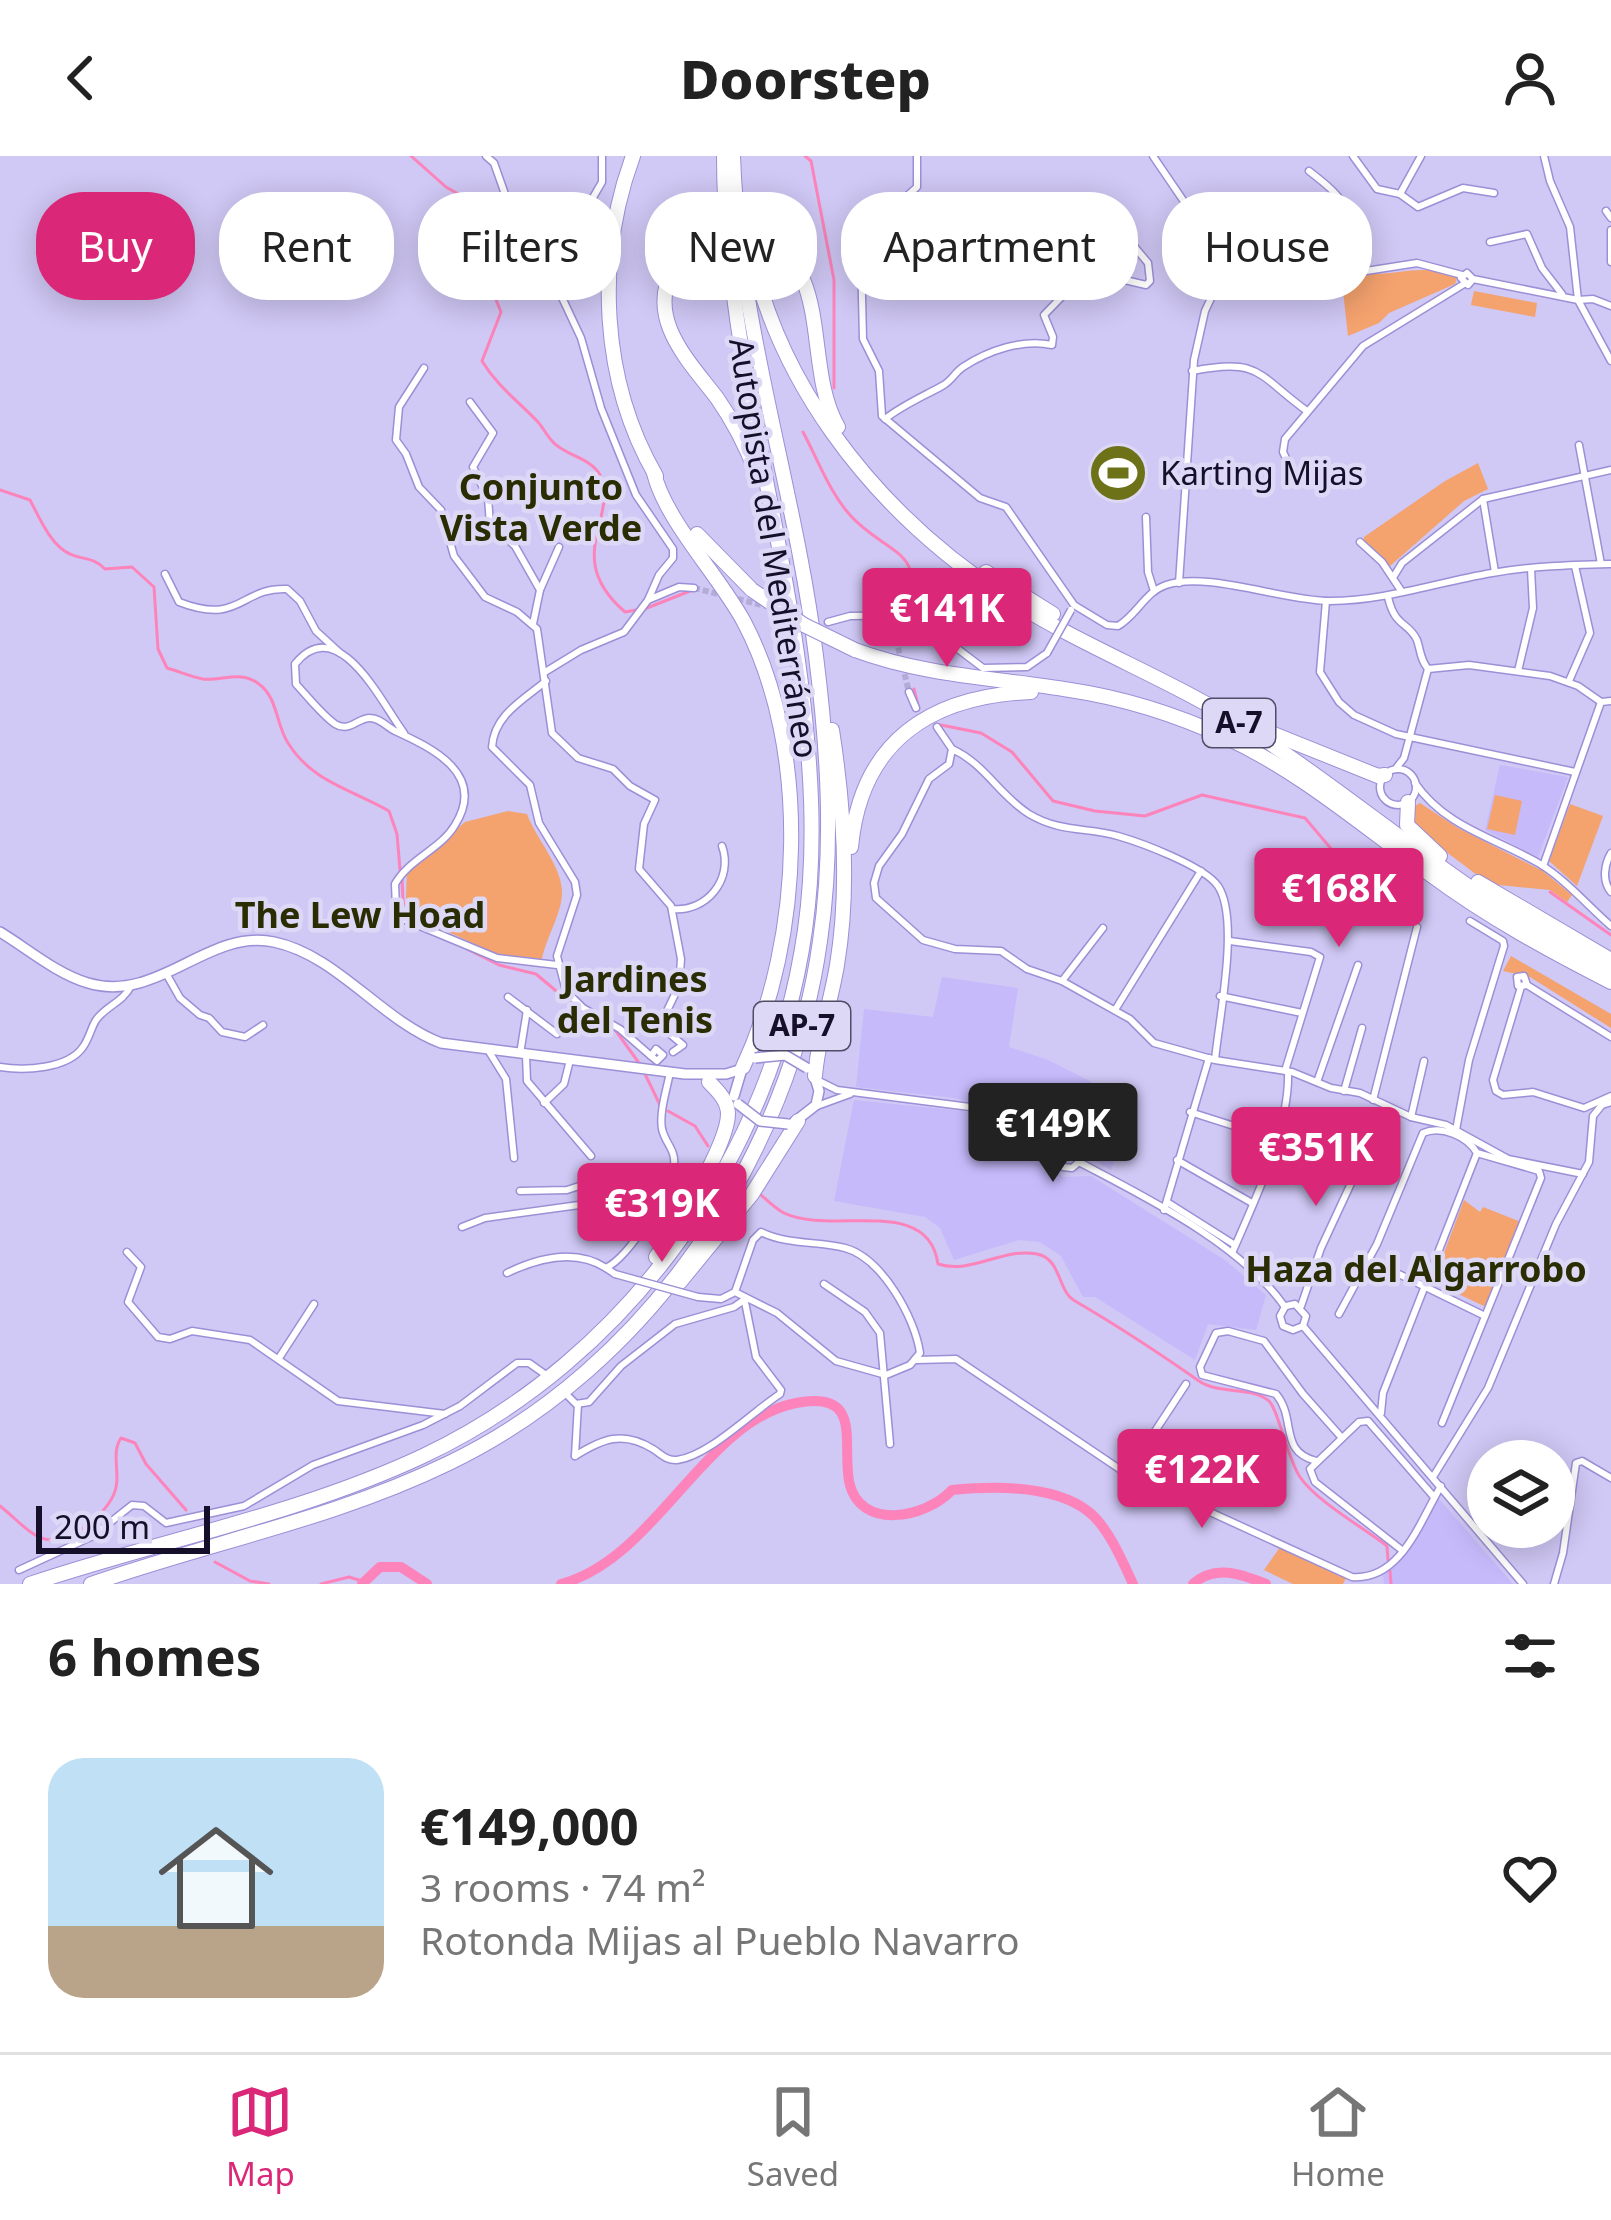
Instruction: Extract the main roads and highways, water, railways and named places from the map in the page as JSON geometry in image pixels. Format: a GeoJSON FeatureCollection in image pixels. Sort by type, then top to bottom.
{"type":"FeatureCollection","features":[{"type":"Feature","properties":{"kind":"highway","name":"A-7"},"geometry":{"type":"LineString","coordinates":[[633,156],[612,237],[608,293],[617,376],[654,473],[706,546],[752,590],[804,625],[855,650],[952,676],[1090,695],[1187,721],[1278,765],[1527,939],[1611,982]]}},
{"type":"Feature","properties":{"kind":"highway","name":"Autopista del Mediterráneo"},"geometry":{"type":"LineString","coordinates":[[30,1584],[325,1497],[465,1434],[538,1384],[608,1323],[676,1246],[727,1168],[774,1062],[799,968],[812,836],[800,671],[732,283],[724,156]]}},
{"type":"Feature","properties":{"kind":"highway","name":"A-7"},"geometry":{"type":"LineString","coordinates":[[736,156],[758,278],[786,353],[821,417],[883,496],[945,554],[993,587],[1229,717],[1498,906],[1611,971]]}},
{"type":"Feature","properties":{"kind":"highway","name":"Autopista del Mediterráneo"},"geometry":{"type":"LineString","coordinates":[[91,1584],[365,1501],[454,1461],[546,1403],[616,1344],[670,1282],[741,1177],[771,1114],[805,1016],[820,945],[828,859],[827,783],[816,657],[748,319],[739,254],[736,156]]}},
{"type":"Feature","properties":{"kind":"highway"},"geometry":{"type":"LineString","coordinates":[[665,300],[675,342],[735,426],[767,500]]}},
{"type":"Feature","properties":{"kind":"highway"},"geometry":{"type":"LineString","coordinates":[[810,300],[825,399],[848,442],[938,535],[1053,614]]}},
{"type":"Feature","properties":{"kind":"highway"},"geometry":{"type":"LineString","coordinates":[[654,473],[755,646],[782,737],[789,810],[786,902],[780,954],[747,1065]]}},
{"type":"Feature","properties":{"kind":"highway"},"geometry":{"type":"LineString","coordinates":[[993,587],[1175,677],[1300,748],[1378,776],[1390,772]]}},
{"type":"Feature","properties":{"kind":"highway"},"geometry":{"type":"LineString","coordinates":[[816,657],[840,790],[843,909]]}},
{"type":"Feature","properties":{"kind":"highway"},"geometry":{"type":"LineString","coordinates":[[813,1075],[837,965],[860,798],[876,764],[899,737],[939,710],[975,698],[1033,692],[1090,695]]}},
{"type":"Feature","properties":{"kind":"highway"},"geometry":{"type":"LineString","coordinates":[[1266,731],[1441,856],[1538,920],[1611,960]]}},
{"type":"Feature","properties":{"kind":"highway"},"geometry":{"type":"LineString","coordinates":[[1408,801],[1407,826],[1441,856]]}},
{"type":"Feature","properties":{"kind":"highway"},"geometry":{"type":"LineString","coordinates":[[1527,939],[1611,994]]}},
{"type":"Feature","properties":{"kind":"highway"},"geometry":{"type":"LineString","coordinates":[[608,1323],[685,1210],[734,1103],[710,1082]]}},
{"type":"Feature","properties":{"kind":"highway"},"geometry":{"type":"LineString","coordinates":[[616,1344],[659,1305],[717,1239],[793,1123]]}},
{"type":"Feature","properties":{"kind":"main road"},"geometry":{"type":"LineString","coordinates":[[0,932],[75,978],[100,986],[131,986],[241,943],[280,943],[340,976],[425,1037],[488,1051],[685,1074],[726,1074],[747,1065],[779,1054],[813,1075],[819,1097],[814,1108],[793,1123],[760,1121],[734,1103],[747,1065]]}},
{"type":"Feature","properties":{"kind":"main road"},"geometry":{"type":"LineString","coordinates":[[685,1074],[710,1082]]}},
{"type":"Feature","properties":{"kind":"waterway"},"geometry":{"type":"LineString","coordinates":[[411,156],[467,199],[481,263],[501,312],[482,361],[553,442],[600,475],[603,506],[594,555],[606,592],[625,612],[690,591]]}},
{"type":"Feature","properties":{"kind":"waterway"},"geometry":{"type":"LineString","coordinates":[[805,156],[811,161],[834,280],[834,388]]}},
{"type":"Feature","properties":{"kind":"waterway"},"geometry":{"type":"LineString","coordinates":[[803,432],[843,506],[910,568],[908,602],[896,627],[899,637]]}},
{"type":"Feature","properties":{"kind":"waterway"},"geometry":{"type":"LineString","coordinates":[[0,490],[30,500],[63,550],[105,569],[132,567],[154,587],[158,649],[167,668],[203,679],[245,678],[259,684],[273,704],[288,743],[309,767],[389,811],[397,834],[400,870]]}},
{"type":"Feature","properties":{"kind":"waterway"},"geometry":{"type":"LineString","coordinates":[[914,689],[918,705]]}},
{"type":"Feature","properties":{"kind":"waterway"},"geometry":{"type":"LineString","coordinates":[[941,725],[981,733],[1012,752],[1053,801],[1145,816],[1202,795],[1305,818],[1339,858],[1400,880]]}},
{"type":"Feature","properties":{"kind":"waterway"},"geometry":{"type":"LineString","coordinates":[[402,879],[403,901],[419,924]]}},
{"type":"Feature","properties":{"kind":"waterway"},"geometry":{"type":"LineString","coordinates":[[1550,892],[1611,935]]}},
{"type":"Feature","properties":{"kind":"waterway"},"geometry":{"type":"LineString","coordinates":[[467,949],[499,965],[536,974],[580,1011],[616,1031],[639,1063]]}},
{"type":"Feature","properties":{"kind":"waterway"},"geometry":{"type":"LineString","coordinates":[[645,1074],[660,1105]]}},
{"type":"Feature","properties":{"kind":"waterway"},"geometry":{"type":"LineString","coordinates":[[668,1111],[695,1126],[708,1146]]}},
{"type":"Feature","properties":{"kind":"waterway"},"geometry":{"type":"LineString","coordinates":[[761,1195],[784,1213],[804,1219],[898,1223],[916,1230],[930,1243],[938,1264],[963,1266],[1024,1253],[1045,1257],[1075,1301],[1199,1381],[1269,1401],[1300,1477],[1328,1505],[1387,1546],[1388,1560]]}},
{"type":"Feature","properties":{"kind":"waterway"},"geometry":{"type":"LineString","coordinates":[[561,1584],[595,1570],[625,1548],[734,1435],[763,1415],[817,1401],[840,1411],[847,1435],[849,1481],[866,1508],[879,1514],[911,1513],[952,1490],[1042,1492],[1075,1503],[1096,1518],[1133,1584]]}},
{"type":"Feature","properties":{"kind":"waterway"},"geometry":{"type":"LineString","coordinates":[[0,1506],[32,1533],[48,1539],[82,1529],[114,1494],[121,1438],[135,1443],[146,1464],[186,1510]]}},
{"type":"Feature","properties":{"kind":"waterway"},"geometry":{"type":"LineString","coordinates":[[215,1562],[250,1581],[269,1584]]}},
{"type":"Feature","properties":{"kind":"waterway"},"geometry":{"type":"LineString","coordinates":[[362,1584],[380,1567],[401,1567],[427,1584]]}},
{"type":"Feature","properties":{"kind":"waterway"},"geometry":{"type":"LineString","coordinates":[[1390,1571],[1391,1584]]}},
{"type":"Feature","properties":{"kind":"waterway"},"geometry":{"type":"LineString","coordinates":[[1193,1584],[1219,1573],[1266,1584]]}},
{"type":"Feature","properties":{"kind":"waterway"},"geometry":{"type":"LineString","coordinates":[[321,1584],[349,1577],[362,1581]]}},
{"type":"Feature","properties":{"kind":"tunnel"},"geometry":{"type":"LineString","coordinates":[[694,588],[766,606]]}},
{"type":"Feature","properties":{"kind":"tunnel"},"geometry":{"type":"LineString","coordinates":[[896,639],[909,692]]}},
{"type":"Feature","properties":{"kind":"place","name":"Karting Mijas"},"geometry":{"type":"Point","coordinates":[1118,473]}},
{"type":"Feature","properties":{"kind":"district","name":"Conjunto Vista Verde"},"geometry":{"type":"Point","coordinates":[541,508]}},
{"type":"Feature","properties":{"kind":"district","name":"The Lew Hoad"},"geometry":{"type":"Point","coordinates":[360,915]}},
{"type":"Feature","properties":{"kind":"district","name":"Jardines del Tenis"},"geometry":{"type":"Point","coordinates":[635,1000]}},
{"type":"Feature","properties":{"kind":"district","name":"Haza del Algarrobo"},"geometry":{"type":"Point","coordinates":[1416,1269]}}]}
